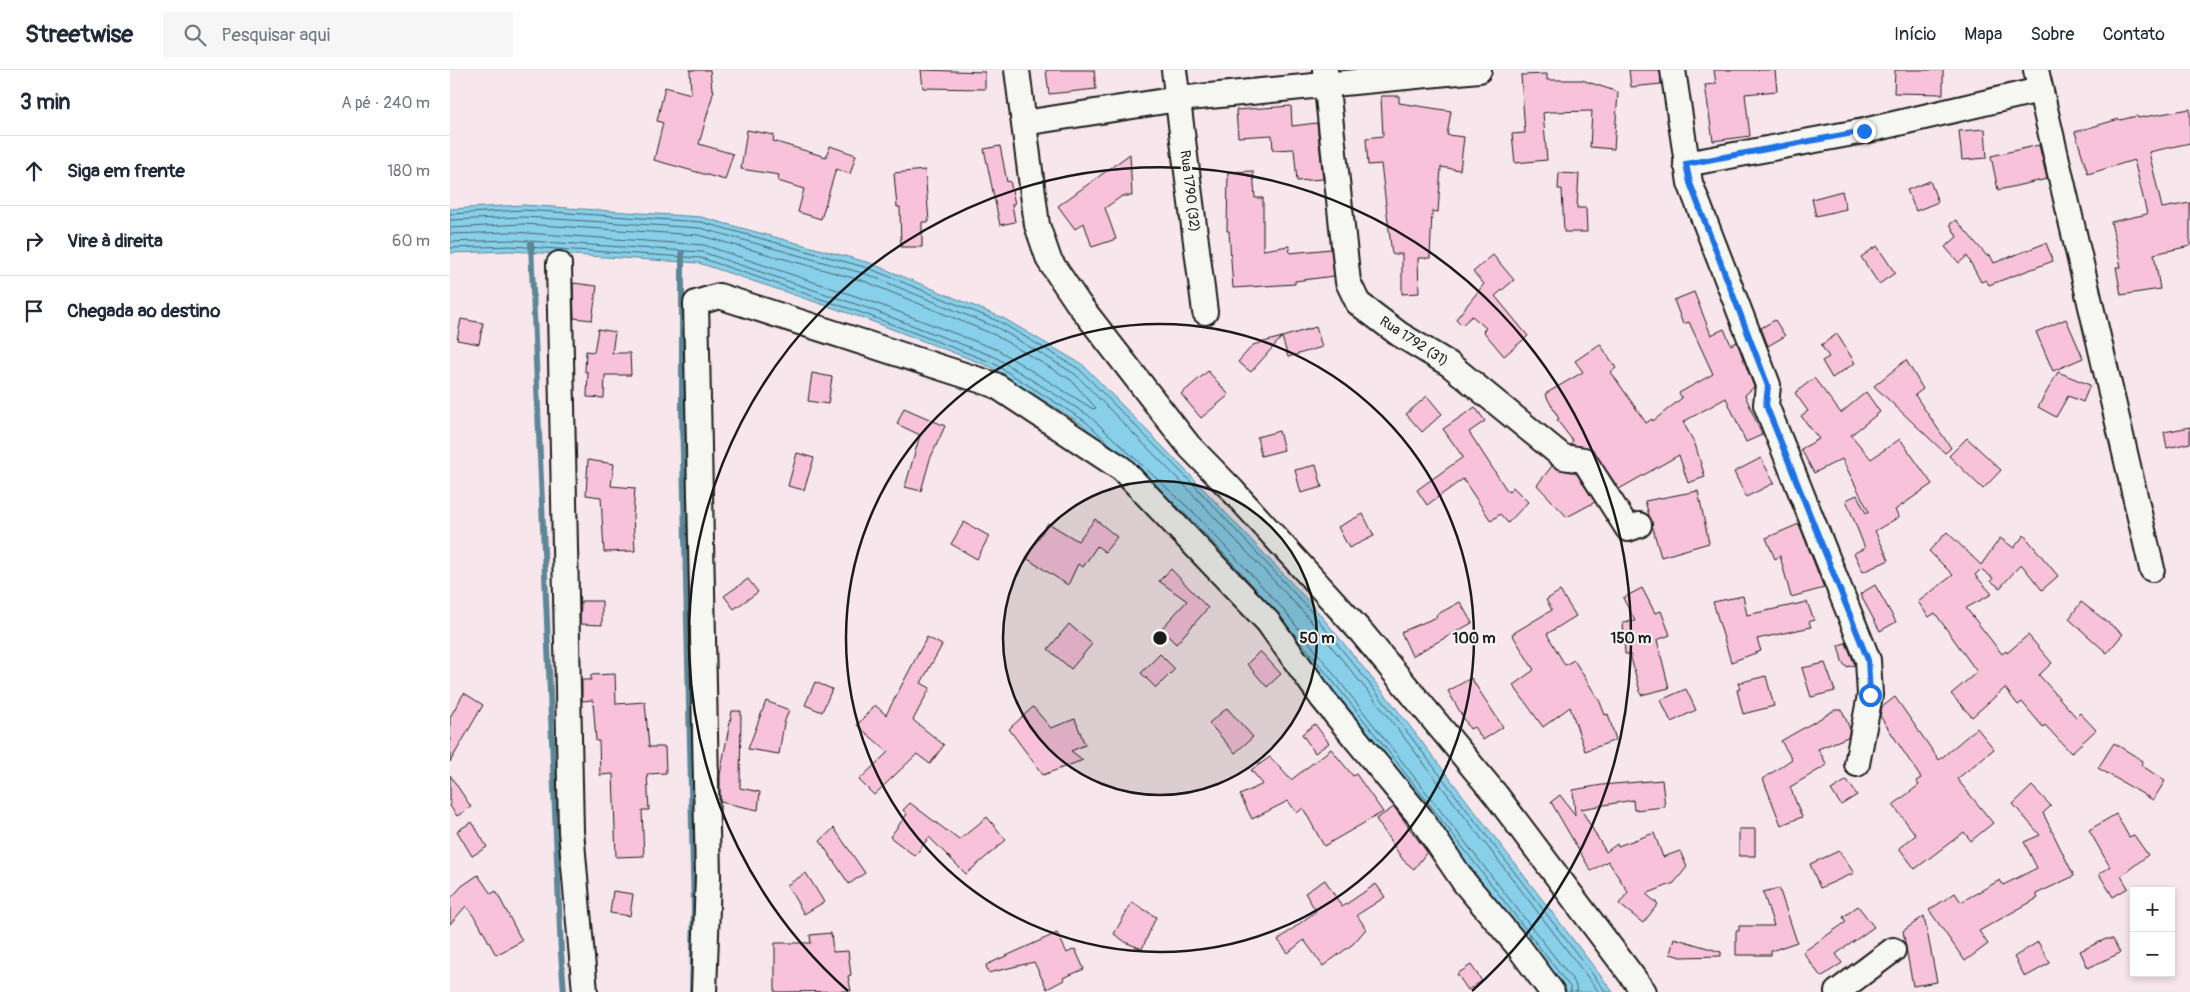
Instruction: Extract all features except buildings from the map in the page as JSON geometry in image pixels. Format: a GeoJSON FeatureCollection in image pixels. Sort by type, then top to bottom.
{"type":"FeatureCollection","features":[{"type":"Feature","properties":{"kind":"street"},"geometry":{"type":"LineString","coordinates":[[1017,70],[1037,225],[1049,260],[1078,303],[1189,446],[1232,490],[1362,633],[1496,795],[1644,992]]}},
{"type":"Feature","properties":{"kind":"street","name":"Rua 1790 (32)"},"geometry":{"type":"LineString","coordinates":[[1174,70],[1205,312]]}},
{"type":"Feature","properties":{"kind":"street"},"geometry":{"type":"LineString","coordinates":[[1024,123],[1326,77],[1479,70]]}},
{"type":"Feature","properties":{"kind":"street"},"geometry":{"type":"LineString","coordinates":[[1673,70],[1690,183],[1768,386],[1766,405],[1868,660],[1870,695],[1858,764]]}},
{"type":"Feature","properties":{"kind":"street","name":"Rua 1792 (31)"},"geometry":{"type":"LineString","coordinates":[[1326,77],[1348,282],[1358,303],[1399,334],[1449,364],[1563,457],[1584,460],[1628,529],[1639,524]]}},
{"type":"Feature","properties":{"kind":"street"},"geometry":{"type":"LineString","coordinates":[[1686,164],[1864,131],[2038,80],[2152,569]]}},
{"type":"Feature","properties":{"kind":"street"},"geometry":{"type":"LineString","coordinates":[[559,264],[571,832],[585,992]]}},
{"type":"Feature","properties":{"kind":"street"},"geometry":{"type":"LineString","coordinates":[[704,992],[708,877],[696,303],[719,296],[995,385],[1122,468],[1268,622],[1323,699],[1420,817],[1464,882],[1518,946],[1552,992]]}},
{"type":"Feature","properties":{"kind":"street"},"geometry":{"type":"LineString","coordinates":[[1837,992],[1893,950]]}},
{"type":"Feature","properties":{"kind":"water"},"geometry":{"type":"Polygon","coordinates":[[[523,205],[701,217],[870,263],[1003,318],[1083,365],[1195,480],[1314,607],[1392,703],[1613,992],[1567,992],[1275,616],[1188,523],[1083,425],[991,367],[863,318],[699,263],[511,251],[450,253],[450,209],[523,205]]]}},
{"type":"Feature","properties":{"kind":"waterway"},"geometry":{"type":"LineString","coordinates":[[531,244],[564,992]]}},
{"type":"Feature","properties":{"kind":"waterway"},"geometry":{"type":"LineString","coordinates":[[682,253],[682,414],[694,910],[692,992]]}},
{"type":"Feature","properties":{"kind":"route"},"geometry":{"type":"LineString","coordinates":[[1864,131],[1686,164],[1690,183],[1768,386],[1766,405],[1868,660],[1870,695]]}}]}
